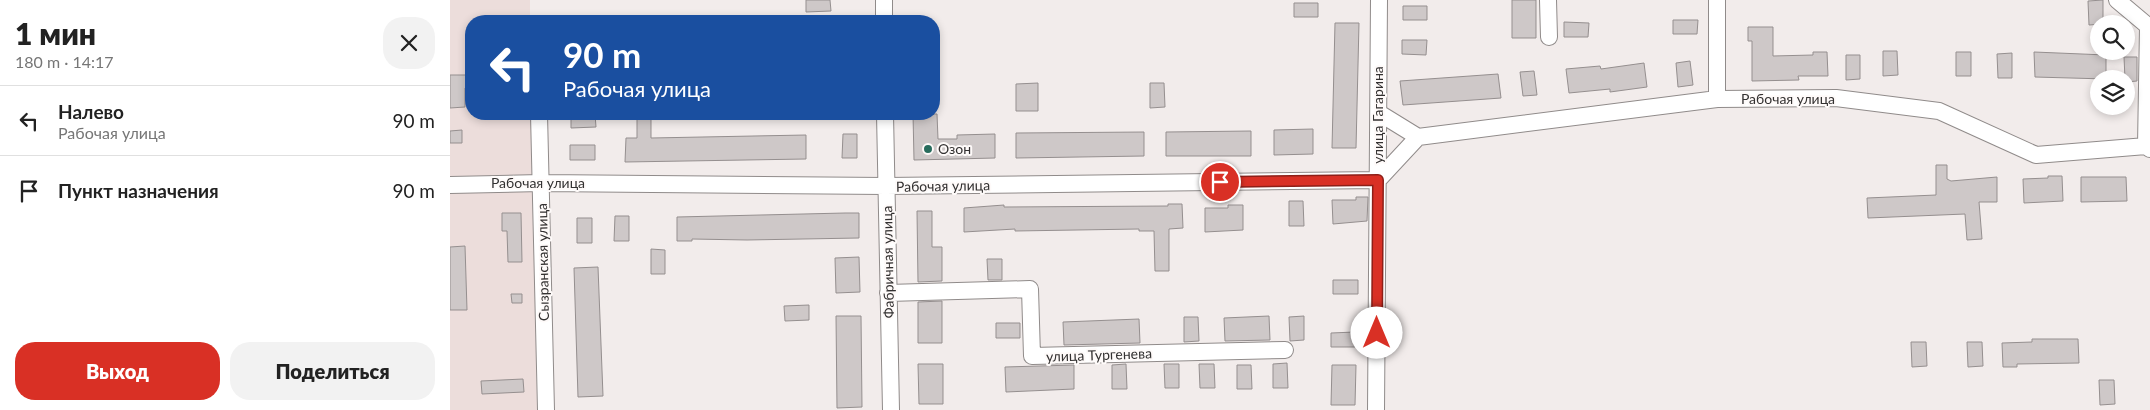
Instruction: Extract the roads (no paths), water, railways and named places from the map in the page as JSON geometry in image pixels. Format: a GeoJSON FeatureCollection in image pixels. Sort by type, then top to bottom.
{"type":"FeatureCollection","features":[{"type":"Feature","properties":{"kind":"street"},"geometry":{"type":"LineString","coordinates":[[884,0],[884,15]]}},
{"type":"Feature","properties":{"kind":"street","name":"улица Гагарина"},"geometry":{"type":"LineString","coordinates":[[1376,410],[1379,0]]}},
{"type":"Feature","properties":{"kind":"street"},"geometry":{"type":"LineString","coordinates":[[1548,0],[1549,37]]}},
{"type":"Feature","properties":{"kind":"street"},"geometry":{"type":"LineString","coordinates":[[1716,99],[1717,0]]}},
{"type":"Feature","properties":{"kind":"street"},"geometry":{"type":"LineString","coordinates":[[2117,0],[2148,26],[2148,148]]}},
{"type":"Feature","properties":{"kind":"street","name":"Рабочая улица"},"geometry":{"type":"LineString","coordinates":[[1418,137],[1716,99],[1836,98],[1940,111],[2036,155],[2148,148]]}},
{"type":"Feature","properties":{"kind":"street"},"geometry":{"type":"LineString","coordinates":[[1378,113],[1418,137],[1378,180]]}},
{"type":"Feature","properties":{"kind":"street","name":"Сызранская улица"},"geometry":{"type":"LineString","coordinates":[[539,120],[546,410]]}},
{"type":"Feature","properties":{"kind":"street","name":"Фабричная улица"},"geometry":{"type":"LineString","coordinates":[[885,120],[891,410]]}},
{"type":"Feature","properties":{"kind":"street","name":"Рабочая улица"},"geometry":{"type":"LineString","coordinates":[[450,185],[541,182],[886,186],[1378,180]]}},
{"type":"Feature","properties":{"kind":"street","name":"улица Тургенева"},"geometry":{"type":"LineString","coordinates":[[888,293],[1030,289],[1032,356],[1285,350]]}},
{"type":"Feature","properties":{"kind":"place","name":"Озон"},"geometry":{"type":"Point","coordinates":[928,149]}}]}
